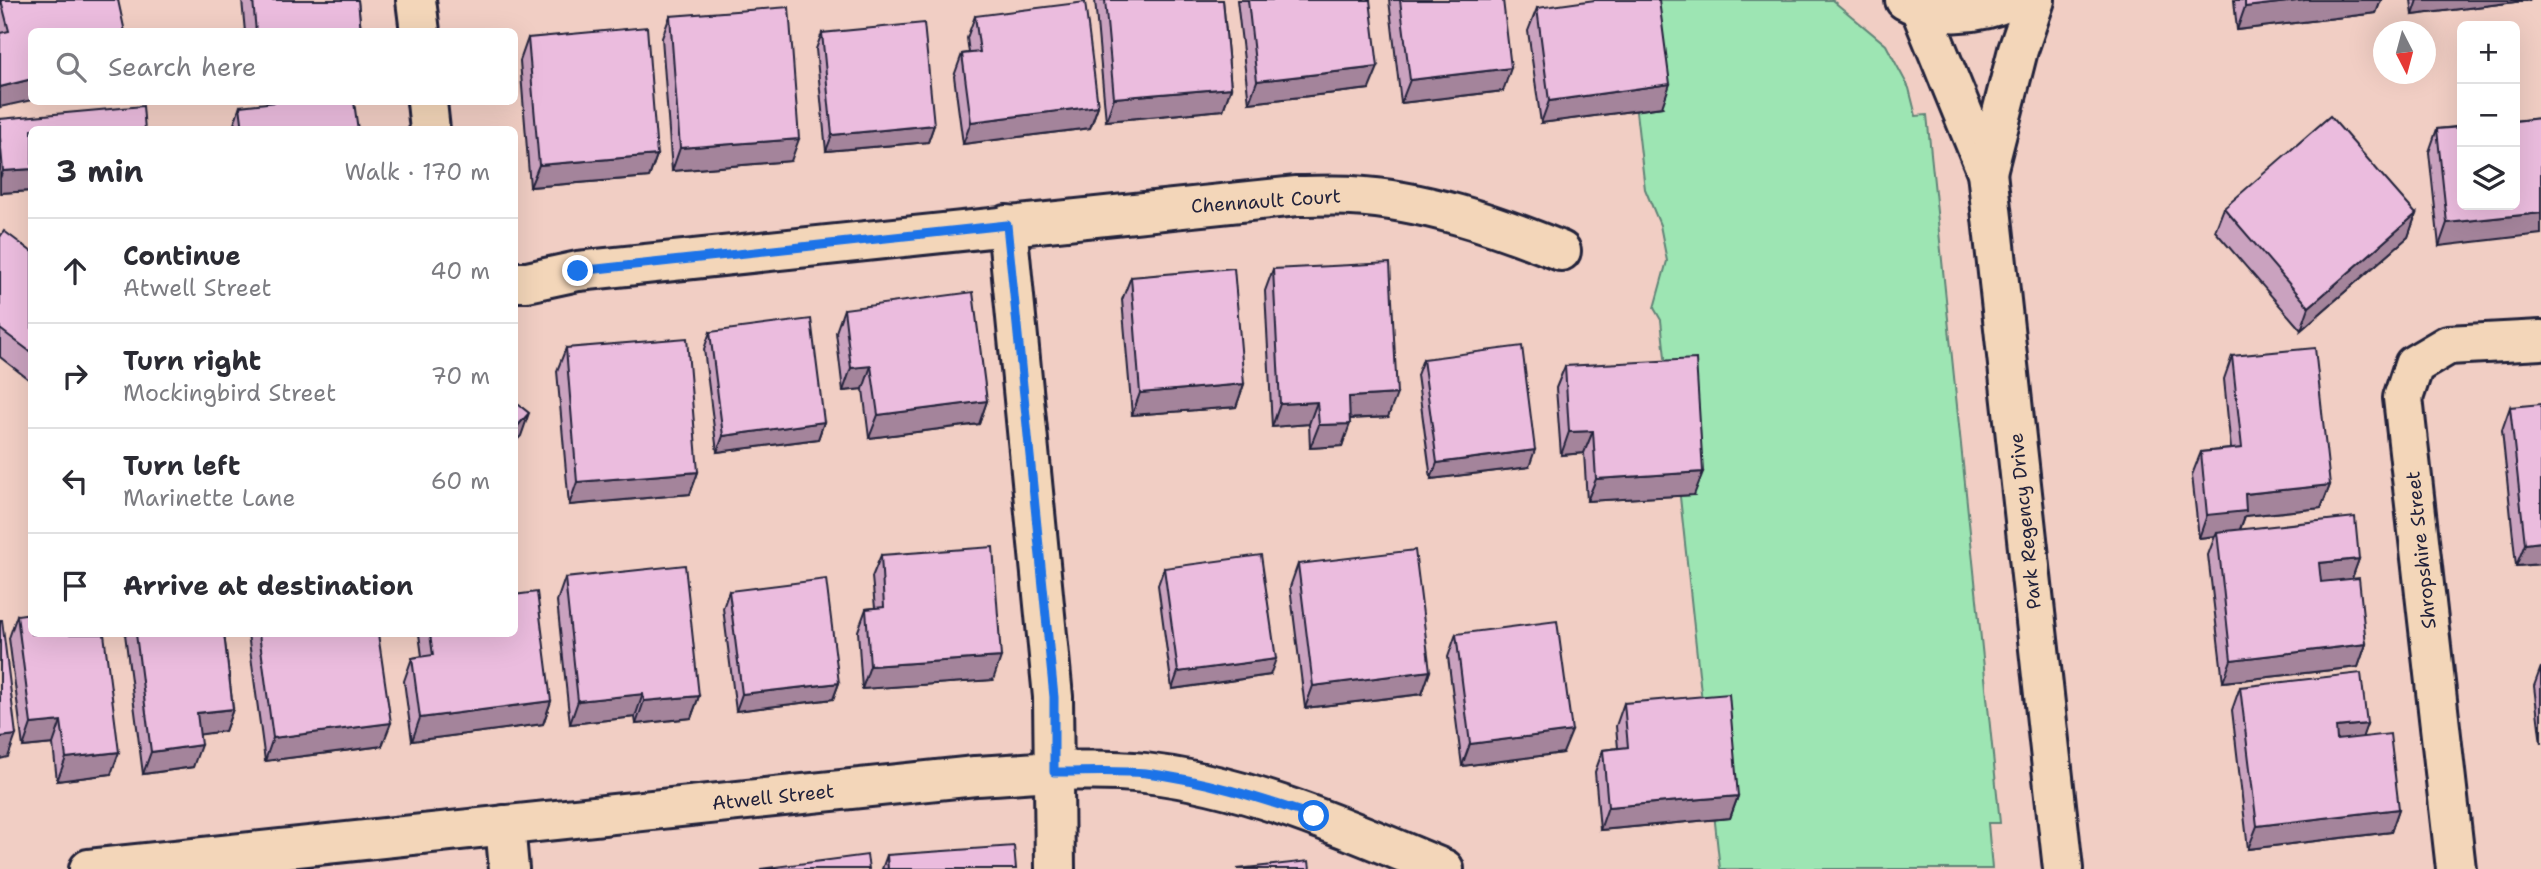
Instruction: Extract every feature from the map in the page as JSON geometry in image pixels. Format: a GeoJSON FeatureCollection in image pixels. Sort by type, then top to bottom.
{"type":"FeatureCollection","features":[{"type":"Feature","properties":{"kind":"street"},"geometry":{"type":"LineString","coordinates":[[416,0],[419,28]]}},
{"type":"Feature","properties":{"kind":"street"},"geometry":{"type":"LineString","coordinates":[[1912,4],[1965,13],[2011,0]]}},
{"type":"Feature","properties":{"kind":"street","name":"Park Regency Drive"},"geometry":{"type":"LineString","coordinates":[[1987,172],[2018,50],[2035,0]]}},
{"type":"Feature","properties":{"kind":"street","name":"Park Regency Drive"},"geometry":{"type":"LineString","coordinates":[[1912,4],[1987,172],[2063,869]]}},
{"type":"Feature","properties":{"kind":"street"},"geometry":{"type":"LineString","coordinates":[[427,105],[430,126]]}},
{"type":"Feature","properties":{"kind":"street","name":"Chennault Court"},"geometry":{"type":"LineString","coordinates":[[518,282],[578,271],[1297,196],[1352,196],[1412,203],[1468,217],[1560,251]]}},
{"type":"Feature","properties":{"kind":"street"},"geometry":{"type":"LineString","coordinates":[[1007,225],[1054,697],[1055,869]]}},
{"type":"Feature","properties":{"kind":"street","name":"Shropshire Street"},"geometry":{"type":"LineString","coordinates":[[2456,869],[2403,398],[2414,365],[2448,345],[2541,340]]}},
{"type":"Feature","properties":{"kind":"street","name":"Atwell Street"},"geometry":{"type":"LineString","coordinates":[[89,869],[975,776],[1054,772],[1143,773],[1194,781],[1314,816],[1444,869]]}},
{"type":"Feature","properties":{"kind":"street"},"geometry":{"type":"LineString","coordinates":[[505,825],[509,869]]}},
{"type":"Feature","properties":{"kind":"green space"},"geometry":{"type":"Polygon","coordinates":[[[1623,0],[1832,0],[1886,45],[1909,88],[1916,116],[1927,115],[2000,823],[1988,823],[1992,869],[1720,869],[1661,320],[1654,308],[1667,261],[1660,225],[1645,189],[1623,0]]]}},
{"type":"Feature","properties":{"kind":"building"},"geometry":{"type":"Polygon","coordinates":[[[1,0],[118,0],[124,28],[28,28],[28,80],[0,87],[0,33],[9,31],[1,0]]]}},
{"type":"Feature","properties":{"kind":"building"},"geometry":{"type":"Polygon","coordinates":[[[253,0],[358,0],[361,28],[256,28],[253,0]]]}},
{"type":"Feature","properties":{"kind":"building"},"geometry":{"type":"Polygon","coordinates":[[[1105,0],[1223,0],[1231,88],[1114,98],[1105,0]]]}},
{"type":"Feature","properties":{"kind":"building"},"geometry":{"type":"Polygon","coordinates":[[[1248,0],[1370,0],[1378,67],[1257,81],[1248,0]]]}},
{"type":"Feature","properties":{"kind":"building"},"geometry":{"type":"Polygon","coordinates":[[[1400,0],[1503,0],[1511,68],[1410,80],[1400,0]]]}},
{"type":"Feature","properties":{"kind":"building"},"geometry":{"type":"Polygon","coordinates":[[[1595,0],[1659,0],[1670,84],[1549,101],[1537,8],[1595,0]]]}},
{"type":"Feature","properties":{"kind":"building"},"geometry":{"type":"Polygon","coordinates":[[[2245,0],[2305,0],[2245,7],[2245,0]]]}},
{"type":"Feature","properties":{"kind":"building"},"geometry":{"type":"Polygon","coordinates":[[[1085,2],[1098,106],[971,122],[962,54],[980,52],[975,16],[1085,2]]]}},
{"type":"Feature","properties":{"kind":"building"},"geometry":{"type":"Polygon","coordinates":[[[789,7],[799,139],[680,148],[670,16],[789,7]]]}},
{"type":"Feature","properties":{"kind":"building"},"geometry":{"type":"Polygon","coordinates":[[[924,23],[934,125],[832,135],[822,33],[924,23]]]}},
{"type":"Feature","properties":{"kind":"building"},"geometry":{"type":"Polygon","coordinates":[[[647,27],[657,155],[539,165],[528,38],[647,27]]]}},
{"type":"Feature","properties":{"kind":"building"},"geometry":{"type":"Polygon","coordinates":[[[354,105],[357,126],[242,126],[240,106],[354,105]]]}},
{"type":"Feature","properties":{"kind":"building"},"geometry":{"type":"Polygon","coordinates":[[[143,106],[145,126],[28,126],[28,169],[3,171],[0,119],[143,106]]]}},
{"type":"Feature","properties":{"kind":"building"},"geometry":{"type":"Polygon","coordinates":[[[2330,116],[2416,214],[2309,307],[2224,208],[2330,116]]]}},
{"type":"Feature","properties":{"kind":"building"},"geometry":{"type":"Polygon","coordinates":[[[2541,118],[2541,213],[2447,223],[2437,129],[2457,127],[2457,210],[2520,210],[2520,120],[2541,118]]]}},
{"type":"Feature","properties":{"kind":"building"},"geometry":{"type":"Polygon","coordinates":[[[4,231],[28,249],[28,350],[0,329],[0,237],[4,231]]]}},
{"type":"Feature","properties":{"kind":"building"},"geometry":{"type":"Polygon","coordinates":[[[1390,263],[1397,394],[1349,397],[1350,424],[1319,425],[1317,402],[1280,404],[1273,269],[1390,263]]]}},
{"type":"Feature","properties":{"kind":"building"},"geometry":{"type":"Polygon","coordinates":[[[1234,268],[1244,384],[1140,393],[1131,277],[1234,268]]]}},
{"type":"Feature","properties":{"kind":"building"},"geometry":{"type":"Polygon","coordinates":[[[973,292],[987,401],[878,415],[871,366],[851,368],[844,309],[973,292]]]}},
{"type":"Feature","properties":{"kind":"building"},"geometry":{"type":"Polygon","coordinates":[[[811,319],[824,422],[723,436],[710,332],[811,319]]]}},
{"type":"Feature","properties":{"kind":"building"},"geometry":{"type":"Polygon","coordinates":[[[687,338],[698,472],[577,482],[566,348],[687,338]]]}},
{"type":"Feature","properties":{"kind":"building"},"geometry":{"type":"Polygon","coordinates":[[[1522,346],[1535,450],[1437,463],[1423,359],[1522,346]]]}},
{"type":"Feature","properties":{"kind":"building"},"geometry":{"type":"Polygon","coordinates":[[[2315,348],[2330,485],[2245,494],[2246,511],[2207,515],[2201,452],[2242,448],[2232,356],[2315,348]]]}},
{"type":"Feature","properties":{"kind":"building"},"geometry":{"type":"Polygon","coordinates":[[[1696,359],[1703,472],[1596,479],[1593,431],[1569,432],[1565,366],[1696,359]]]}},
{"type":"Feature","properties":{"kind":"building"},"geometry":{"type":"Polygon","coordinates":[[[518,404],[529,413],[518,425],[518,404]]]}},
{"type":"Feature","properties":{"kind":"building"},"geometry":{"type":"Polygon","coordinates":[[[2541,404],[2541,542],[2525,544],[2510,407],[2541,404]]]}},
{"type":"Feature","properties":{"kind":"building"},"geometry":{"type":"Polygon","coordinates":[[[2355,517],[2359,559],[2319,563],[2321,582],[2359,578],[2366,644],[2231,660],[2217,532],[2355,517]]]}},
{"type":"Feature","properties":{"kind":"building"},"geometry":{"type":"Polygon","coordinates":[[[993,547],[1001,657],[870,666],[866,609],[884,607],[881,555],[993,547]]]}},
{"type":"Feature","properties":{"kind":"building"},"geometry":{"type":"Polygon","coordinates":[[[1415,550],[1430,671],[1313,686],[1298,564],[1415,550]]]}},
{"type":"Feature","properties":{"kind":"building"},"geometry":{"type":"Polygon","coordinates":[[[1261,555],[1276,659],[1178,672],[1164,568],[1261,555]]]}},
{"type":"Feature","properties":{"kind":"building"},"geometry":{"type":"Polygon","coordinates":[[[685,565],[699,696],[644,701],[643,694],[578,701],[565,578],[685,565]]]}},
{"type":"Feature","properties":{"kind":"building"},"geometry":{"type":"Polygon","coordinates":[[[826,579],[839,683],[742,694],[729,591],[826,579]]]}},
{"type":"Feature","properties":{"kind":"building"},"geometry":{"type":"Polygon","coordinates":[[[537,592],[551,701],[420,718],[412,658],[433,655],[430,637],[518,637],[518,594],[537,592]]]}},
{"type":"Feature","properties":{"kind":"building"},"geometry":{"type":"Polygon","coordinates":[[[28,614],[28,637],[104,637],[119,752],[66,758],[61,721],[31,724],[17,615],[28,614]]]}},
{"type":"Feature","properties":{"kind":"building"},"geometry":{"type":"Polygon","coordinates":[[[0,620],[16,735],[0,737],[0,620]]]}},
{"type":"Feature","properties":{"kind":"building"},"geometry":{"type":"Polygon","coordinates":[[[1557,621],[1572,731],[1470,744],[1456,634],[1557,621]]]}},
{"type":"Feature","properties":{"kind":"building"},"geometry":{"type":"Polygon","coordinates":[[[136,637],[224,637],[233,709],[197,713],[201,745],[151,752],[136,637]]]}},
{"type":"Feature","properties":{"kind":"building"},"geometry":{"type":"Polygon","coordinates":[[[259,637],[378,637],[391,723],[273,738],[259,637]]]}},
{"type":"Feature","properties":{"kind":"building"},"geometry":{"type":"Polygon","coordinates":[[[2361,673],[2367,724],[2336,727],[2337,740],[2390,734],[2399,809],[2257,826],[2240,687],[2361,673]]]}},
{"type":"Feature","properties":{"kind":"building"},"geometry":{"type":"Polygon","coordinates":[[[1729,694],[1738,796],[1608,807],[1603,750],[1628,747],[1624,703],[1729,694]]]}},
{"type":"Feature","properties":{"kind":"building"},"geometry":{"type":"Polygon","coordinates":[[[1014,846],[1016,869],[888,869],[887,855],[1014,846]]]}},
{"type":"Feature","properties":{"kind":"building"},"geometry":{"type":"Polygon","coordinates":[[[867,855],[869,869],[760,869],[867,855]]]}},
{"type":"Feature","properties":{"kind":"building"},"geometry":{"type":"Polygon","coordinates":[[[1309,861],[1310,869],[1237,869],[1309,861]]]}},
{"type":"Feature","properties":{"kind":"route"},"geometry":{"type":"LineString","coordinates":[[578,271],[1007,225],[1054,697],[1054,772],[1143,773],[1194,781],[1314,816]]}}]}
